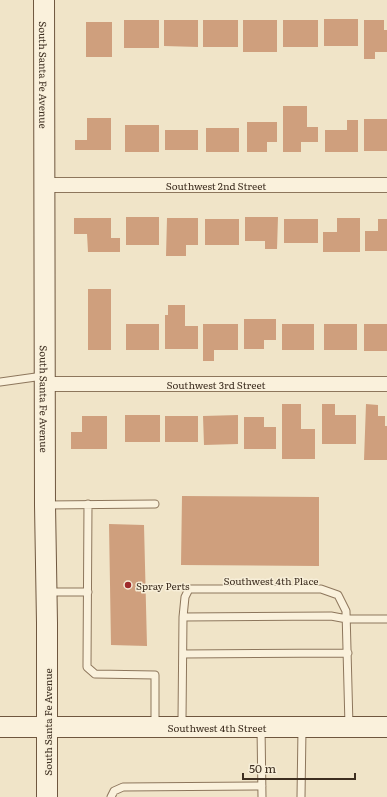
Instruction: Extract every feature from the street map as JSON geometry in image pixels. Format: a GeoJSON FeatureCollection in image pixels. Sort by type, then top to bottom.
{"type":"FeatureCollection","features":[{"type":"Feature","properties":{"kind":"main road","name":"South Santa Fe Avenue"},"geometry":{"type":"LineString","coordinates":[[44,0],[45,505],[48,727],[47,797]]}},
{"type":"Feature","properties":{"kind":"main road","name":"Southwest 4th Street"},"geometry":{"type":"LineString","coordinates":[[0,727],[387,727]]}},
{"type":"Feature","properties":{"kind":"street","name":"Southwest 2nd Street"},"geometry":{"type":"LineString","coordinates":[[45,185],[387,185]]}},
{"type":"Feature","properties":{"kind":"street","name":"Southwest 3rd Street"},"geometry":{"type":"LineString","coordinates":[[45,380],[387,384]]}},
{"type":"Feature","properties":{"kind":"lane"},"geometry":{"type":"LineString","coordinates":[[0,382],[45,380]]}},
{"type":"Feature","properties":{"kind":"lane"},"geometry":{"type":"LineString","coordinates":[[88,504],[87,667],[95,674],[155,675],[155,727]]}},
{"type":"Feature","properties":{"kind":"lane"},"geometry":{"type":"LineString","coordinates":[[45,505],[155,504]]}},
{"type":"Feature","properties":{"kind":"lane","name":"Southwest 4th Place"},"geometry":{"type":"LineString","coordinates":[[183,617],[185,597],[189,589],[321,589],[338,595],[346,611],[347,619],[349,727]]}},
{"type":"Feature","properties":{"kind":"lane"},"geometry":{"type":"LineString","coordinates":[[47,592],[88,592]]}},
{"type":"Feature","properties":{"kind":"lane"},"geometry":{"type":"LineString","coordinates":[[179,727],[182,719],[183,617],[331,616],[347,619],[387,619]]}},
{"type":"Feature","properties":{"kind":"lane"},"geometry":{"type":"LineString","coordinates":[[183,654],[348,653]]}},
{"type":"Feature","properties":{"kind":"lane"},"geometry":{"type":"LineString","coordinates":[[261,727],[262,797]]}},
{"type":"Feature","properties":{"kind":"lane"},"geometry":{"type":"LineString","coordinates":[[301,797],[302,727]]}},
{"type":"Feature","properties":{"kind":"lane"},"geometry":{"type":"LineString","coordinates":[[111,797],[114,791],[123,787],[262,786]]}},
{"type":"Feature","properties":{"kind":"building"},"geometry":{"type":"Polygon","coordinates":[[[324,19],[358,19],[358,46],[324,46],[324,19]]]}},
{"type":"Feature","properties":{"kind":"building"},"geometry":{"type":"Polygon","coordinates":[[[124,20],[159,20],[159,48],[124,48],[124,20]]]}},
{"type":"Feature","properties":{"kind":"building"},"geometry":{"type":"Polygon","coordinates":[[[164,20],[198,20],[198,47],[164,46],[164,20]]]}},
{"type":"Feature","properties":{"kind":"building"},"geometry":{"type":"Polygon","coordinates":[[[203,20],[238,20],[238,47],[203,47],[203,20]]]}},
{"type":"Feature","properties":{"kind":"building"},"geometry":{"type":"Polygon","coordinates":[[[243,20],[277,20],[277,52],[243,52],[243,20]]]}},
{"type":"Feature","properties":{"kind":"building"},"geometry":{"type":"Polygon","coordinates":[[[283,20],[318,20],[318,47],[283,47],[283,20]]]}},
{"type":"Feature","properties":{"kind":"building"},"geometry":{"type":"Polygon","coordinates":[[[364,20],[384,20],[384,30],[387,30],[387,52],[375,52],[375,59],[364,59],[364,20]]]}},
{"type":"Feature","properties":{"kind":"building"},"geometry":{"type":"Polygon","coordinates":[[[86,22],[112,22],[112,57],[86,57],[86,22]]]}},
{"type":"Feature","properties":{"kind":"building"},"geometry":{"type":"Polygon","coordinates":[[[283,106],[307,106],[307,127],[318,127],[318,142],[301,142],[301,152],[283,152],[283,106]]]}},
{"type":"Feature","properties":{"kind":"building"},"geometry":{"type":"Polygon","coordinates":[[[87,118],[111,118],[111,150],[75,150],[75,140],[87,140],[87,118]]]}},
{"type":"Feature","properties":{"kind":"building"},"geometry":{"type":"Polygon","coordinates":[[[364,119],[387,119],[387,151],[364,151],[364,119]]]}},
{"type":"Feature","properties":{"kind":"building"},"geometry":{"type":"Polygon","coordinates":[[[347,120],[358,120],[358,152],[325,152],[325,130],[347,130],[347,120]]]}},
{"type":"Feature","properties":{"kind":"building"},"geometry":{"type":"Polygon","coordinates":[[[247,122],[277,122],[277,142],[267,142],[267,152],[247,152],[247,122]]]}},
{"type":"Feature","properties":{"kind":"building"},"geometry":{"type":"Polygon","coordinates":[[[125,125],[159,125],[159,152],[125,152],[125,125]]]}},
{"type":"Feature","properties":{"kind":"building"},"geometry":{"type":"Polygon","coordinates":[[[206,128],[239,128],[239,152],[206,152],[206,128]]]}},
{"type":"Feature","properties":{"kind":"building"},"geometry":{"type":"Polygon","coordinates":[[[165,130],[198,130],[198,150],[165,150],[165,130]]]}},
{"type":"Feature","properties":{"kind":"building"},"geometry":{"type":"Polygon","coordinates":[[[126,217],[159,217],[159,245],[126,245],[126,217]]]}},
{"type":"Feature","properties":{"kind":"building"},"geometry":{"type":"Polygon","coordinates":[[[245,217],[278,217],[277,249],[265,249],[265,241],[245,241],[245,217]]]}},
{"type":"Feature","properties":{"kind":"building"},"geometry":{"type":"Polygon","coordinates":[[[74,218],[111,218],[111,238],[120,238],[120,252],[88,252],[87,234],[74,234],[74,218]]]}},
{"type":"Feature","properties":{"kind":"building"},"geometry":{"type":"Polygon","coordinates":[[[167,218],[198,218],[198,245],[186,245],[186,256],[166,256],[167,218]]]}},
{"type":"Feature","properties":{"kind":"building"},"geometry":{"type":"Polygon","coordinates":[[[337,218],[360,218],[360,252],[323,252],[323,232],[337,232],[337,218]]]}},
{"type":"Feature","properties":{"kind":"building"},"geometry":{"type":"Polygon","coordinates":[[[205,219],[239,219],[239,245],[205,245],[205,219]]]}},
{"type":"Feature","properties":{"kind":"building"},"geometry":{"type":"Polygon","coordinates":[[[284,219],[318,219],[318,243],[284,243],[284,219]]]}},
{"type":"Feature","properties":{"kind":"building"},"geometry":{"type":"Polygon","coordinates":[[[378,219],[387,219],[387,251],[365,251],[365,231],[378,231],[378,219]]]}},
{"type":"Feature","properties":{"kind":"building"},"geometry":{"type":"Polygon","coordinates":[[[88,289],[111,289],[111,350],[88,350],[88,289]]]}},
{"type":"Feature","properties":{"kind":"building"},"geometry":{"type":"Polygon","coordinates":[[[168,305],[185,305],[185,326],[198,326],[198,349],[165,349],[165,315],[168,315],[168,305]]]}},
{"type":"Feature","properties":{"kind":"building"},"geometry":{"type":"Polygon","coordinates":[[[244,319],[276,319],[276,340],[264,340],[264,349],[244,349],[244,319]]]}},
{"type":"Feature","properties":{"kind":"building"},"geometry":{"type":"Polygon","coordinates":[[[126,324],[159,324],[159,350],[126,350],[126,324]]]}},
{"type":"Feature","properties":{"kind":"building"},"geometry":{"type":"Polygon","coordinates":[[[203,324],[238,324],[238,350],[214,350],[214,361],[203,361],[203,324]]]}},
{"type":"Feature","properties":{"kind":"building"},"geometry":{"type":"Polygon","coordinates":[[[282,324],[314,324],[314,350],[282,350],[282,324]]]}},
{"type":"Feature","properties":{"kind":"building"},"geometry":{"type":"Polygon","coordinates":[[[324,324],[357,324],[357,350],[324,350],[324,324]]]}},
{"type":"Feature","properties":{"kind":"building"},"geometry":{"type":"Polygon","coordinates":[[[364,324],[387,324],[387,351],[364,351],[364,324]]]}},
{"type":"Feature","properties":{"kind":"building"},"geometry":{"type":"Polygon","coordinates":[[[282,404],[301,404],[301,429],[315,429],[315,459],[282,459],[282,404]]]}},
{"type":"Feature","properties":{"kind":"building"},"geometry":{"type":"Polygon","coordinates":[[[322,404],[335,404],[335,415],[356,415],[356,444],[322,444],[322,404]]]}},
{"type":"Feature","properties":{"kind":"building"},"geometry":{"type":"Polygon","coordinates":[[[366,404],[378,405],[378,416],[385,416],[385,426],[387,426],[387,460],[364,460],[366,404]]]}},
{"type":"Feature","properties":{"kind":"building"},"geometry":{"type":"Polygon","coordinates":[[[125,415],[160,415],[160,442],[125,442],[125,415]]]}},
{"type":"Feature","properties":{"kind":"building"},"geometry":{"type":"Polygon","coordinates":[[[238,415],[238,444],[204,445],[203,416],[238,415]]]}},
{"type":"Feature","properties":{"kind":"building"},"geometry":{"type":"Polygon","coordinates":[[[82,416],[107,416],[107,449],[71,449],[71,432],[82,432],[82,416]]]}},
{"type":"Feature","properties":{"kind":"building"},"geometry":{"type":"Polygon","coordinates":[[[165,416],[198,416],[198,442],[165,442],[165,416]]]}},
{"type":"Feature","properties":{"kind":"building"},"geometry":{"type":"Polygon","coordinates":[[[244,417],[264,417],[264,427],[276,427],[276,449],[244,449],[244,417]]]}},
{"type":"Feature","properties":{"kind":"building"},"geometry":{"type":"Polygon","coordinates":[[[182,496],[319,497],[319,566],[181,565],[182,496]]]}},
{"type":"Feature","properties":{"kind":"building","name":"Spray Perts"},"geometry":{"type":"Polygon","coordinates":[[[109,524],[144,525],[147,646],[111,645],[109,524]]]}},
{"type":"Feature","properties":{"kind":"place","name":"Spray Perts"},"geometry":{"type":"Point","coordinates":[128,585]}}]}
